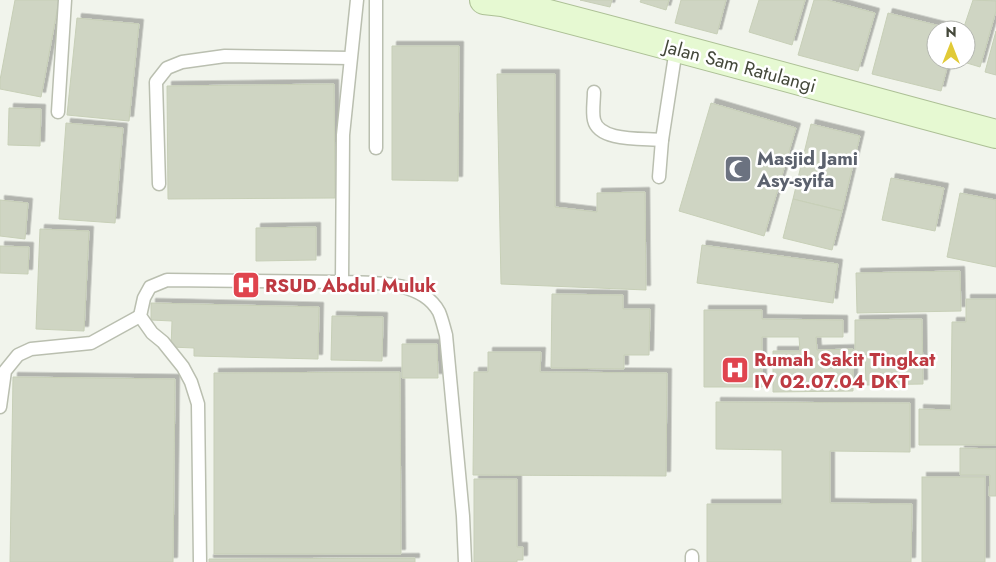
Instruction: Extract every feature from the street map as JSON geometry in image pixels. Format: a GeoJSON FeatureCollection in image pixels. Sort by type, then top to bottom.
{"type":"FeatureCollection","features":[{"type":"Feature","properties":{"kind":"street","name":"Jalan Sam Ratulangi"},"geometry":{"type":"LineString","coordinates":[[496,1],[996,134]]}},
{"type":"Feature","properties":{"kind":"lane"},"geometry":{"type":"LineString","coordinates":[[58,112],[65,0]]}},
{"type":"Feature","properties":{"kind":"lane"},"geometry":{"type":"LineString","coordinates":[[342,282],[342,135],[356,0]]}},
{"type":"Feature","properties":{"kind":"lane"},"geometry":{"type":"LineString","coordinates":[[376,0],[376,148]]}},
{"type":"Feature","properties":{"kind":"lane"},"geometry":{"type":"LineString","coordinates":[[660,177],[662,140],[676,49]]}},
{"type":"Feature","properties":{"kind":"lane"},"geometry":{"type":"LineString","coordinates":[[159,184],[156,82],[166,68],[182,62],[225,56],[350,58]]}},
{"type":"Feature","properties":{"kind":"lane"},"geometry":{"type":"LineString","coordinates":[[594,92],[594,120],[600,131],[612,136],[662,140]]}},
{"type":"Feature","properties":{"kind":"lane"},"geometry":{"type":"LineString","coordinates":[[200,562],[198,404],[191,382],[183,367],[163,342],[152,333],[140,316],[144,298],[150,288],[166,280],[342,282],[399,285],[428,298],[439,312],[446,335],[463,516],[465,562]]}},
{"type":"Feature","properties":{"kind":"lane"},"geometry":{"type":"LineString","coordinates":[[0,407],[5,371],[18,355],[31,350],[91,343],[140,316]]}},
{"type":"Feature","properties":{"kind":"building"},"geometry":{"type":"Polygon","coordinates":[[[15,0],[59,0],[41,97],[0,89],[15,0]]]}},
{"type":"Feature","properties":{"kind":"building"},"geometry":{"type":"Polygon","coordinates":[[[580,0],[612,0],[610,7],[580,0]]]}},
{"type":"Feature","properties":{"kind":"building"},"geometry":{"type":"Polygon","coordinates":[[[641,0],[669,0],[666,10],[640,2],[641,0]]]}},
{"type":"Feature","properties":{"kind":"building"},"geometry":{"type":"Polygon","coordinates":[[[681,0],[726,0],[717,34],[675,23],[681,0]]]}},
{"type":"Feature","properties":{"kind":"building"},"geometry":{"type":"Polygon","coordinates":[[[759,0],[805,0],[792,45],[749,32],[759,0]]]}},
{"type":"Feature","properties":{"kind":"building"},"geometry":{"type":"Polygon","coordinates":[[[814,0],[827,0],[875,13],[858,71],[798,55],[814,0]]]}},
{"type":"Feature","properties":{"kind":"building"},"geometry":{"type":"Polygon","coordinates":[[[973,0],[996,1],[996,11],[980,67],[976,66],[976,20],[966,20],[973,0]]]}},
{"type":"Feature","properties":{"kind":"building"},"geometry":{"type":"Polygon","coordinates":[[[888,13],[926,22],[926,70],[946,70],[941,91],[872,74],[888,13]]]}},
{"type":"Feature","properties":{"kind":"building"},"geometry":{"type":"Polygon","coordinates":[[[77,18],[139,24],[129,121],[67,115],[77,18]]]}},
{"type":"Feature","properties":{"kind":"building"},"geometry":{"type":"Polygon","coordinates":[[[996,31],[996,75],[985,72],[996,31]]]}},
{"type":"Feature","properties":{"kind":"building"},"geometry":{"type":"Polygon","coordinates":[[[392,46],[459,46],[458,181],[392,180],[392,46]]]}},
{"type":"Feature","properties":{"kind":"building"},"geometry":{"type":"Polygon","coordinates":[[[497,74],[555,74],[555,207],[597,212],[597,193],[645,192],[646,290],[501,284],[497,74]]]}},
{"type":"Feature","properties":{"kind":"building"},"geometry":{"type":"Polygon","coordinates":[[[334,84],[335,198],[168,199],[167,86],[334,84]]]}},
{"type":"Feature","properties":{"kind":"building","name":"Masjid Jami Asy-syifa"},"geometry":{"type":"Polygon","coordinates":[[[711,103],[796,128],[764,236],[679,211],[711,103]]]}},
{"type":"Feature","properties":{"kind":"building"},"geometry":{"type":"Polygon","coordinates":[[[9,108],[41,109],[40,146],[8,145],[9,108]]]}},
{"type":"Feature","properties":{"kind":"building"},"geometry":{"type":"Polygon","coordinates":[[[66,123],[123,128],[115,223],[59,219],[66,123]]]}},
{"type":"Feature","properties":{"kind":"building"},"geometry":{"type":"Polygon","coordinates":[[[811,124],[860,136],[842,211],[793,199],[811,124]]]}},
{"type":"Feature","properties":{"kind":"building"},"geometry":{"type":"Polygon","coordinates":[[[891,178],[944,188],[935,231],[882,220],[891,178]]]}},
{"type":"Feature","properties":{"kind":"building"},"geometry":{"type":"Polygon","coordinates":[[[960,193],[996,200],[996,267],[947,257],[960,193]]]}},
{"type":"Feature","properties":{"kind":"building"},"geometry":{"type":"Polygon","coordinates":[[[793,199],[842,211],[832,250],[783,238],[793,199]]]}},
{"type":"Feature","properties":{"kind":"building"},"geometry":{"type":"Polygon","coordinates":[[[0,200],[28,203],[25,239],[0,236],[0,200]]]}},
{"type":"Feature","properties":{"kind":"building"},"geometry":{"type":"Polygon","coordinates":[[[316,227],[316,260],[256,261],[256,228],[316,227]]]}},
{"type":"Feature","properties":{"kind":"building"},"geometry":{"type":"Polygon","coordinates":[[[40,229],[89,231],[84,331],[36,329],[40,229]]]}},
{"type":"Feature","properties":{"kind":"building"},"geometry":{"type":"Polygon","coordinates":[[[702,245],[838,264],[833,303],[697,283],[702,245]]]}},
{"type":"Feature","properties":{"kind":"building"},"geometry":{"type":"Polygon","coordinates":[[[0,246],[29,247],[28,274],[0,273],[0,246]]]}},
{"type":"Feature","properties":{"kind":"building"},"geometry":{"type":"Polygon","coordinates":[[[960,271],[961,311],[857,313],[856,273],[960,271]]]}},
{"type":"Feature","properties":{"kind":"building"},"geometry":{"type":"Polygon","coordinates":[[[552,294],[623,295],[623,309],[650,309],[649,355],[624,355],[624,369],[551,368],[552,294]]]}},
{"type":"Feature","properties":{"kind":"building"},"geometry":{"type":"Polygon","coordinates":[[[966,299],[996,299],[996,445],[919,445],[919,409],[951,410],[952,322],[966,322],[966,299]]]}},
{"type":"Feature","properties":{"kind":"building"},"geometry":{"type":"Polygon","coordinates":[[[151,303],[319,307],[318,359],[194,356],[194,348],[171,347],[172,321],[151,320],[151,303]]]}},
{"type":"Feature","properties":{"kind":"building"},"geometry":{"type":"Polygon","coordinates":[[[704,310],[762,310],[762,319],[843,320],[843,337],[816,337],[817,350],[853,349],[853,391],[773,392],[773,351],[800,351],[799,337],[762,337],[762,387],[704,387],[704,310]]]}},
{"type":"Feature","properties":{"kind":"building"},"geometry":{"type":"Polygon","coordinates":[[[332,316],[383,317],[382,361],[331,360],[332,316]]]}},
{"type":"Feature","properties":{"kind":"building"},"geometry":{"type":"Polygon","coordinates":[[[922,319],[923,384],[866,385],[865,356],[855,356],[855,320],[922,319]]]}},
{"type":"Feature","properties":{"kind":"building"},"geometry":{"type":"Polygon","coordinates":[[[402,344],[437,344],[438,378],[402,378],[402,344]]]}},
{"type":"Feature","properties":{"kind":"building"},"geometry":{"type":"Polygon","coordinates":[[[488,352],[541,352],[540,372],[667,373],[666,476],[473,475],[474,372],[488,372],[488,352]]]}},
{"type":"Feature","properties":{"kind":"building"},"geometry":{"type":"Polygon","coordinates":[[[400,372],[401,554],[214,554],[214,373],[400,372]]]}},
{"type":"Feature","properties":{"kind":"building"},"geometry":{"type":"Polygon","coordinates":[[[13,377],[175,379],[173,562],[10,562],[13,377]]]}},
{"type":"Feature","properties":{"kind":"building"},"geometry":{"type":"Polygon","coordinates":[[[716,402],[910,403],[910,452],[830,451],[830,503],[912,504],[911,562],[707,562],[707,504],[782,504],[782,450],[716,449],[716,402]]]}},
{"type":"Feature","properties":{"kind":"building"},"geometry":{"type":"Polygon","coordinates":[[[960,448],[996,449],[996,496],[989,496],[990,475],[960,475],[960,448]]]}},
{"type":"Feature","properties":{"kind":"building"},"geometry":{"type":"Polygon","coordinates":[[[922,477],[985,477],[985,562],[922,562],[922,477]]]}},
{"type":"Feature","properties":{"kind":"building"},"geometry":{"type":"Polygon","coordinates":[[[474,479],[517,479],[517,547],[523,547],[523,560],[517,560],[517,562],[474,562],[474,479]]]}},
{"type":"Feature","properties":{"kind":"building"},"geometry":{"type":"Polygon","coordinates":[[[415,558],[415,562],[209,562],[209,559],[415,558]]]}},
{"type":"Feature","properties":{"kind":"place","name":"Masjid Jami Asy-syifa"},"geometry":{"type":"Point","coordinates":[738,169]}},
{"type":"Feature","properties":{"kind":"place","name":"RSUD Abdul Muluk"},"geometry":{"type":"Point","coordinates":[246,285]}},
{"type":"Feature","properties":{"kind":"place","name":"Rumah Sakit Tingkat IV 02.07.04 DKT"},"geometry":{"type":"Point","coordinates":[735,370]}}]}
